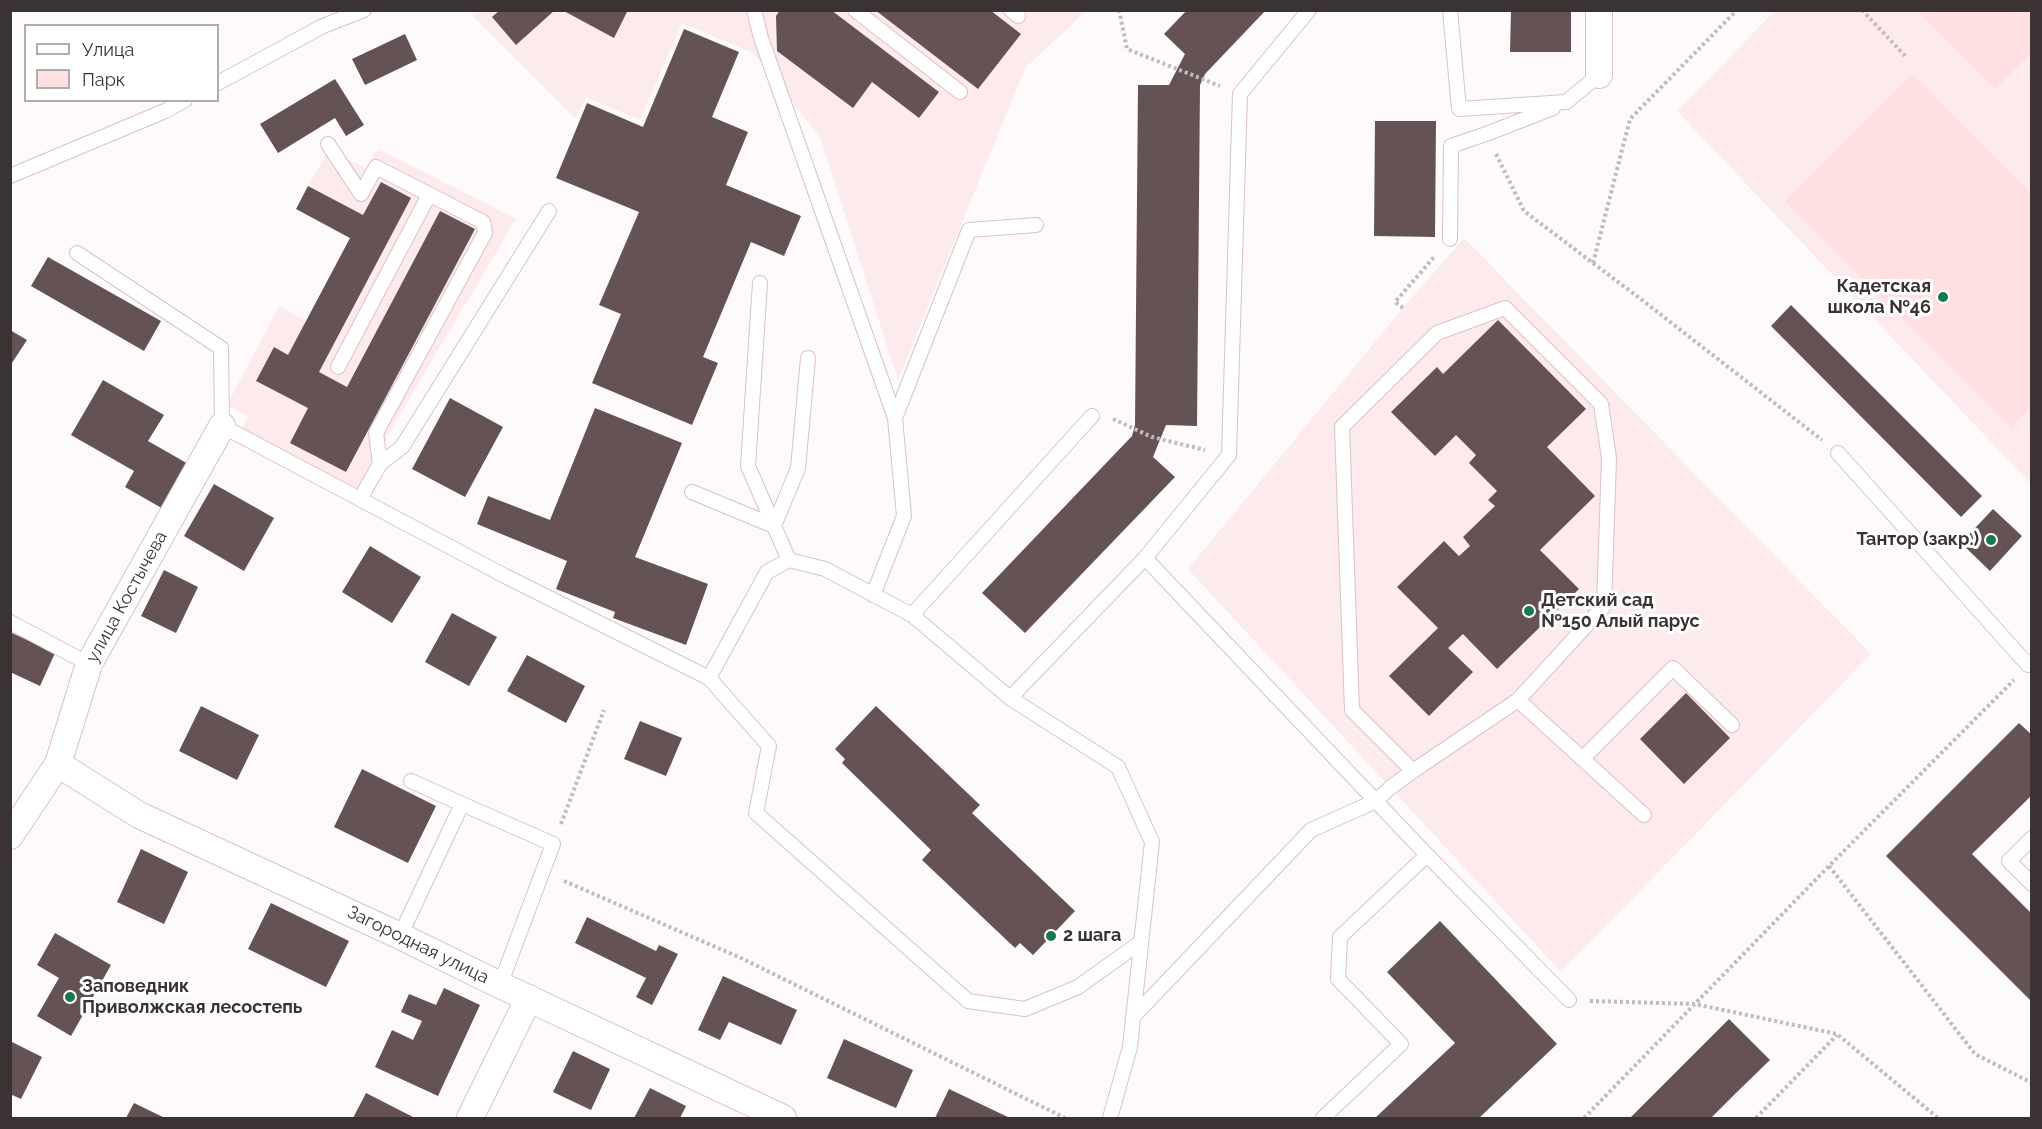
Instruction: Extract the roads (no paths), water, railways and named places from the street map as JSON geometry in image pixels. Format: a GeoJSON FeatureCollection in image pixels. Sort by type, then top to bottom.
{"type":"FeatureCollection","features":[{"type":"Feature","properties":{"kind":"street"},"geometry":{"type":"LineString","coordinates":[[1599,10],[1599,75]]}},
{"type":"Feature","properties":{"kind":"street","name":"улица Костычева"},"geometry":{"type":"LineString","coordinates":[[10,836],[58,764],[89,664],[222,426]]}},
{"type":"Feature","properties":{"kind":"street","name":"Загородная улица"},"geometry":{"type":"LineString","coordinates":[[58,764],[140,815],[783,1119]]}},
{"type":"Feature","properties":{"kind":"street"},"geometry":{"type":"LineString","coordinates":[[470,1119],[529,999]]}},
{"type":"Feature","properties":{"kind":"lane"},"geometry":{"type":"LineString","coordinates":[[219,82],[323,26],[364,10]]}},
{"type":"Feature","properties":{"kind":"lane"},"geometry":{"type":"LineString","coordinates":[[754,10],[761,38],[895,418],[904,516],[873,594]]}},
{"type":"Feature","properties":{"kind":"lane"},"geometry":{"type":"LineString","coordinates":[[855,10],[960,92]]}},
{"type":"Feature","properties":{"kind":"lane"},"geometry":{"type":"LineString","coordinates":[[1010,698],[1145,558],[1229,455],[1240,94],[1309,10]]}},
{"type":"Feature","properties":{"kind":"lane"},"geometry":{"type":"LineString","coordinates":[[1450,10],[1459,109],[1566,102]]}},
{"type":"Feature","properties":{"kind":"lane"},"geometry":{"type":"LineString","coordinates":[[1450,239],[1450,146],[1566,102],[1599,75]]}},
{"type":"Feature","properties":{"kind":"lane"},"geometry":{"type":"LineString","coordinates":[[10,176],[181,102]]}},
{"type":"Feature","properties":{"kind":"lane"},"geometry":{"type":"LineString","coordinates":[[328,144],[361,194],[376,167],[483,222],[485,233],[376,433],[380,464]]}},
{"type":"Feature","properties":{"kind":"lane"},"geometry":{"type":"LineString","coordinates":[[338,367],[429,195]]}},
{"type":"Feature","properties":{"kind":"lane"},"geometry":{"type":"LineString","coordinates":[[360,499],[380,464],[402,447],[549,211]]}},
{"type":"Feature","properties":{"kind":"lane"},"geometry":{"type":"LineString","coordinates":[[895,418],[969,230],[1036,225]]}},
{"type":"Feature","properties":{"kind":"lane"},"geometry":{"type":"LineString","coordinates":[[77,253],[221,348],[222,426],[505,576],[709,678],[769,746],[756,813],[968,1001],[1025,1009],[1078,987],[1141,942]]}},
{"type":"Feature","properties":{"kind":"lane"},"geometry":{"type":"LineString","coordinates":[[760,283],[748,466],[789,560]]}},
{"type":"Feature","properties":{"kind":"lane"},"geometry":{"type":"LineString","coordinates":[[1133,1017],[1311,830],[1376,801],[1413,771],[1518,700],[1604,606],[1609,458],[1601,404],[1504,308],[1437,333],[1342,427],[1352,710],[1413,771]]}},
{"type":"Feature","properties":{"kind":"lane"},"geometry":{"type":"LineString","coordinates":[[774,526],[798,468],[808,358]]}},
{"type":"Feature","properties":{"kind":"lane"},"geometry":{"type":"LineString","coordinates":[[912,615],[1092,416]]}},
{"type":"Feature","properties":{"kind":"lane"},"geometry":{"type":"LineString","coordinates":[[1838,453],[2030,663]]}},
{"type":"Feature","properties":{"kind":"lane"},"geometry":{"type":"LineString","coordinates":[[692,492],[774,526]]}},
{"type":"Feature","properties":{"kind":"lane"},"geometry":{"type":"LineString","coordinates":[[1145,558],[1427,855],[1569,1000]]}},
{"type":"Feature","properties":{"kind":"lane"},"geometry":{"type":"LineString","coordinates":[[709,678],[766,572],[789,560],[825,569],[912,615],[1010,698],[1118,767],[1152,842],[1130,1047],[1110,1119]]}},
{"type":"Feature","properties":{"kind":"lane"},"geometry":{"type":"LineString","coordinates":[[10,622],[89,664]]}},
{"type":"Feature","properties":{"kind":"lane"},"geometry":{"type":"LineString","coordinates":[[1582,759],[1673,668],[1732,725]]}},
{"type":"Feature","properties":{"kind":"lane"},"geometry":{"type":"LineString","coordinates":[[1518,700],[1644,815]]}},
{"type":"Feature","properties":{"kind":"lane"},"geometry":{"type":"LineString","coordinates":[[411,781],[553,844],[500,985]]}},
{"type":"Feature","properties":{"kind":"lane"},"geometry":{"type":"LineString","coordinates":[[400,936],[462,804]]}},
{"type":"Feature","properties":{"kind":"lane"},"geometry":{"type":"LineString","coordinates":[[2031,838],[2009,861],[2031,884]]}},
{"type":"Feature","properties":{"kind":"lane"},"geometry":{"type":"LineString","coordinates":[[1323,1119],[1401,1044],[1338,979],[1340,937],[1427,855]]}},
{"type":"Feature","properties":{"kind":"place","name":"Кадетская школа №46"},"geometry":{"type":"Point","coordinates":[1943,297]}},
{"type":"Feature","properties":{"kind":"place","name":"Тантор (закр.)"},"geometry":{"type":"Point","coordinates":[1991,540]}},
{"type":"Feature","properties":{"kind":"place","name":"Детский сад №150 Алый парус"},"geometry":{"type":"Point","coordinates":[1529,611]}},
{"type":"Feature","properties":{"kind":"place","name":"2 шага"},"geometry":{"type":"Point","coordinates":[1051,936]}},
{"type":"Feature","properties":{"kind":"place","name":"Заповедник Приволжская лесостепь"},"geometry":{"type":"Point","coordinates":[70,997]}}]}
